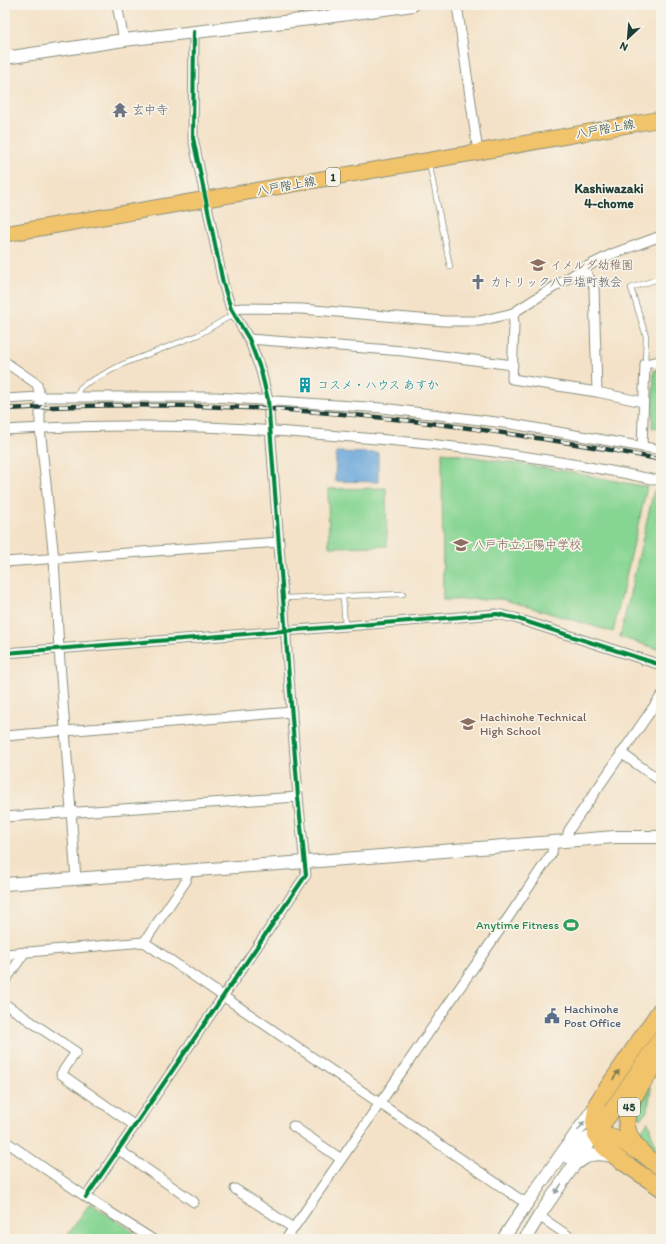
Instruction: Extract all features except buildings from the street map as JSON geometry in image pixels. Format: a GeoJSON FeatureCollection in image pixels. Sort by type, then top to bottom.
{"type":"FeatureCollection","features":[{"type":"Feature","properties":{"kind":"highway","name":"45"},"geometry":{"type":"LineString","coordinates":[[596,1134],[594,1122],[597,1103],[661,1009]]}},
{"type":"Feature","properties":{"kind":"highway","name":"45"},"geometry":{"type":"LineString","coordinates":[[596,1134],[661,1038]]}},
{"type":"Feature","properties":{"kind":"highway","name":"45"},"geometry":{"type":"LineString","coordinates":[[655,1163],[636,1147],[629,1135],[626,1121],[627,1113],[637,1092],[661,1057]]}},
{"type":"Feature","properties":{"kind":"highway"},"geometry":{"type":"LineString","coordinates":[[596,1134],[604,1146],[617,1158],[661,1188]]}},
{"type":"Feature","properties":{"kind":"highway"},"geometry":{"type":"LineString","coordinates":[[596,1134],[608,1135],[622,1141],[655,1163]]}},
{"type":"Feature","properties":{"kind":"main road","name":"八戸階上線"},"geometry":{"type":"LineString","coordinates":[[5,234],[206,200],[661,119]]}},
{"type":"Feature","properties":{"kind":"street"},"geometry":{"type":"LineString","coordinates":[[117,5],[124,40]]}},
{"type":"Feature","properties":{"kind":"street"},"geometry":{"type":"LineString","coordinates":[[5,58],[124,40],[413,5]]}},
{"type":"Feature","properties":{"kind":"street"},"geometry":{"type":"LineString","coordinates":[[457,5],[478,152]]}},
{"type":"Feature","properties":{"kind":"street"},"geometry":{"type":"LineString","coordinates":[[86,1197],[306,875],[298,797],[268,400],[261,371],[249,340],[232,312],[223,283],[193,138],[194,32]]}},
{"type":"Feature","properties":{"kind":"street"},"geometry":{"type":"LineString","coordinates":[[232,312],[244,308],[302,309],[444,321],[480,321],[513,313],[584,268],[612,254],[661,236]]}},
{"type":"Feature","properties":{"kind":"street"},"geometry":{"type":"LineString","coordinates":[[584,268],[594,287],[597,392]]}},
{"type":"Feature","properties":{"kind":"street"},"geometry":{"type":"LineString","coordinates":[[513,313],[512,379],[597,392],[644,402]]}},
{"type":"Feature","properties":{"kind":"street"},"geometry":{"type":"LineString","coordinates":[[249,340],[403,351],[513,365]]}},
{"type":"Feature","properties":{"kind":"street"},"geometry":{"type":"LineString","coordinates":[[642,447],[646,364],[661,361]]}},
{"type":"Feature","properties":{"kind":"street"},"geometry":{"type":"LineString","coordinates":[[5,362],[37,384],[40,397],[40,428],[54,559],[76,879]]}},
{"type":"Feature","properties":{"kind":"street"},"geometry":{"type":"LineString","coordinates":[[5,399],[40,397],[216,397],[382,408],[496,422],[661,450]]}},
{"type":"Feature","properties":{"kind":"street"},"geometry":{"type":"LineString","coordinates":[[5,430],[110,426],[270,430],[480,450],[548,460],[661,481]]}},
{"type":"Feature","properties":{"kind":"street"},"geometry":{"type":"LineString","coordinates":[[5,562],[279,542]]}},
{"type":"Feature","properties":{"kind":"street"},"geometry":{"type":"LineString","coordinates":[[5,653],[497,614],[515,618],[661,665]]}},
{"type":"Feature","properties":{"kind":"street"},"geometry":{"type":"LineString","coordinates":[[566,841],[568,830],[661,696]]}},
{"type":"Feature","properties":{"kind":"street"},"geometry":{"type":"LineString","coordinates":[[5,736],[292,712]]}},
{"type":"Feature","properties":{"kind":"street"},"geometry":{"type":"LineString","coordinates":[[621,753],[661,781]]}},
{"type":"Feature","properties":{"kind":"street"},"geometry":{"type":"LineString","coordinates":[[5,817],[298,797]]}},
{"type":"Feature","properties":{"kind":"street"},"geometry":{"type":"LineString","coordinates":[[5,884],[615,837],[661,837]]}},
{"type":"Feature","properties":{"kind":"street"},"geometry":{"type":"LineString","coordinates":[[286,1239],[552,853],[553,842]]}},
{"type":"Feature","properties":{"kind":"street"},"geometry":{"type":"LineString","coordinates":[[144,942],[186,881],[186,870]]}},
{"type":"Feature","properties":{"kind":"street"},"geometry":{"type":"LineString","coordinates":[[5,954],[144,942],[379,1104],[527,1203]]}},
{"type":"Feature","properties":{"kind":"street"},"geometry":{"type":"LineString","coordinates":[[5,981],[25,952]]}},
{"type":"Feature","properties":{"kind":"street"},"geometry":{"type":"LineString","coordinates":[[5,1004],[76,1052],[61,1074],[135,1126]]}},
{"type":"Feature","properties":{"kind":"street"},"geometry":{"type":"LineString","coordinates":[[506,1234],[597,1103]]}},
{"type":"Feature","properties":{"kind":"street"},"geometry":{"type":"LineString","coordinates":[[293,1126],[341,1159]]}},
{"type":"Feature","properties":{"kind":"street"},"geometry":{"type":"LineString","coordinates":[[525,1239],[539,1216],[596,1134]]}},
{"type":"Feature","properties":{"kind":"street"},"geometry":{"type":"LineString","coordinates":[[506,1234],[538,1202],[579,1144],[586,1138],[596,1134]]}},
{"type":"Feature","properties":{"kind":"street"},"geometry":{"type":"LineString","coordinates":[[5,1141],[86,1197],[152,1239]]}},
{"type":"Feature","properties":{"kind":"street"},"geometry":{"type":"LineString","coordinates":[[119,1150],[194,1202]]}},
{"type":"Feature","properties":{"kind":"street"},"geometry":{"type":"LineString","coordinates":[[573,1168],[585,1158],[594,1154],[606,1154],[617,1158]]}},
{"type":"Feature","properties":{"kind":"street"},"geometry":{"type":"LineString","coordinates":[[235,1189],[293,1228]]}},
{"type":"Feature","properties":{"kind":"street"},"geometry":{"type":"LineString","coordinates":[[539,1216],[573,1239]]}},
{"type":"Feature","properties":{"kind":"lane"},"geometry":{"type":"LineString","coordinates":[[428,161],[450,268]]}},
{"type":"Feature","properties":{"kind":"lane"},"geometry":{"type":"LineString","coordinates":[[646,364],[646,336],[631,288],[661,278]]}},
{"type":"Feature","properties":{"kind":"lane"},"geometry":{"type":"LineString","coordinates":[[76,397],[80,388],[85,384],[123,364],[198,335],[232,312]]}},
{"type":"Feature","properties":{"kind":"lane"},"geometry":{"type":"LineString","coordinates":[[283,598],[403,594]]}},
{"type":"Feature","properties":{"kind":"lane"},"geometry":{"type":"LineString","coordinates":[[343,596],[345,627]]}},
{"type":"Feature","properties":{"kind":"green space"},"geometry":{"type":"Polygon","coordinates":[[[654,370],[661,370],[661,428],[652,428],[654,370]]]}},
{"type":"Feature","properties":{"kind":"green space"},"geometry":{"type":"Polygon","coordinates":[[[442,452],[564,471],[647,487],[613,632],[502,599],[443,600],[442,452]]]}},
{"type":"Feature","properties":{"kind":"green space"},"geometry":{"type":"Polygon","coordinates":[[[386,488],[387,546],[329,547],[328,489],[386,488]]]}},
{"type":"Feature","properties":{"kind":"green space"},"geometry":{"type":"Polygon","coordinates":[[[654,490],[661,491],[661,650],[620,637],[654,490]]]}},
{"type":"Feature","properties":{"kind":"green space"},"geometry":{"type":"Polygon","coordinates":[[[649,1087],[651,1088],[648,1109],[642,1118],[637,1115],[649,1087]]]}},
{"type":"Feature","properties":{"kind":"green space"},"geometry":{"type":"Polygon","coordinates":[[[648,1121],[653,1138],[661,1153],[661,1157],[646,1143],[640,1134],[648,1121]]]}},
{"type":"Feature","properties":{"kind":"green space"},"geometry":{"type":"Polygon","coordinates":[[[90,1203],[135,1233],[130,1239],[65,1239],[90,1203]]]}},
{"type":"Feature","properties":{"kind":"water"},"geometry":{"type":"Polygon","coordinates":[[[336,452],[378,453],[378,482],[335,481],[336,452]]]}},
{"type":"Feature","properties":{"kind":"railway"},"geometry":{"type":"LineString","coordinates":[[5,409],[133,405],[262,408],[453,426],[589,446],[661,460]]}},
{"type":"Feature","properties":{"kind":"cycle path"},"geometry":{"type":"LineString","coordinates":[[86,1197],[306,875],[298,797],[268,400],[261,371],[249,339],[231,309],[223,283],[193,138],[194,32]]}},
{"type":"Feature","properties":{"kind":"cycle path"},"geometry":{"type":"LineString","coordinates":[[5,653],[497,614],[515,618],[661,665]]}},
{"type":"Feature","properties":{"kind":"place","name":"玄中寺"},"geometry":{"type":"Point","coordinates":[120,110]}},
{"type":"Feature","properties":{"kind":"place","name":"イメルダ幼稚園"},"geometry":{"type":"Point","coordinates":[538,265]}},
{"type":"Feature","properties":{"kind":"place","name":"カトリック八戸塩町教会"},"geometry":{"type":"Point","coordinates":[478,282]}},
{"type":"Feature","properties":{"kind":"place","name":"コスメ・ハウス あすか"},"geometry":{"type":"Point","coordinates":[305,385]}},
{"type":"Feature","properties":{"kind":"place","name":"八戸市立江陽中学校"},"geometry":{"type":"Point","coordinates":[461,545]}},
{"type":"Feature","properties":{"kind":"place","name":"Hachinohe Technical High School"},"geometry":{"type":"Point","coordinates":[468,724]}},
{"type":"Feature","properties":{"kind":"place","name":"Anytime Fitness"},"geometry":{"type":"Point","coordinates":[571,925]}},
{"type":"Feature","properties":{"kind":"place","name":"Hachinohe Post Office"},"geometry":{"type":"Point","coordinates":[552,1016]}},
{"type":"Feature","properties":{"kind":"district","name":"Kashiwazaki 4-chome"},"geometry":{"type":"Point","coordinates":[609,196]}}]}
